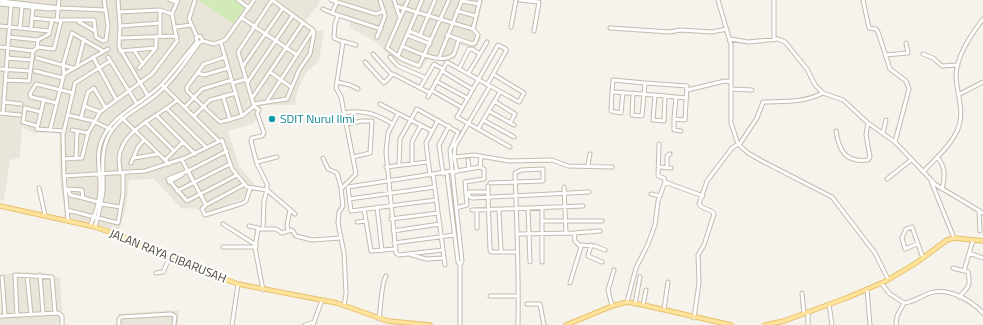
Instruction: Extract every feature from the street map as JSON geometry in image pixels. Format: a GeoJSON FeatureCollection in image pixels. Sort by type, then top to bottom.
{"type":"FeatureCollection","features":[{"type":"Feature","properties":{"kind":"main road","name":"JALAN RAYA CIBARUSAH"},"geometry":{"type":"LineString","coordinates":[[0,206],[68,220],[124,236],[169,259],[238,284],[263,290],[322,300],[344,306],[379,319],[414,325],[430,325]]}},
{"type":"Feature","properties":{"kind":"main road"},"geometry":{"type":"LineString","coordinates":[[766,325],[806,313],[885,281],[923,258],[944,241],[954,238],[983,241]]}},
{"type":"Feature","properties":{"kind":"main road"},"geometry":{"type":"LineString","coordinates":[[566,325],[612,306],[627,302],[644,304],[694,318],[730,325]]}},
{"type":"Feature","properties":{"kind":"street"},"geometry":{"type":"LineString","coordinates":[[57,21],[59,0]]}},
{"type":"Feature","properties":{"kind":"street"},"geometry":{"type":"LineString","coordinates":[[32,18],[77,22],[94,21],[95,31],[99,39],[106,40],[108,26],[104,0]]}},
{"type":"Feature","properties":{"kind":"street"},"geometry":{"type":"LineString","coordinates":[[118,0],[120,51],[139,84],[148,96]]}},
{"type":"Feature","properties":{"kind":"street"},"geometry":{"type":"LineString","coordinates":[[63,159],[82,158],[88,133],[93,121],[100,112],[116,98],[152,74],[177,42],[176,27],[172,14],[177,1],[170,0]]}},
{"type":"Feature","properties":{"kind":"street"},"geometry":{"type":"LineString","coordinates":[[195,0],[189,19],[200,42]]}},
{"type":"Feature","properties":{"kind":"street"},"geometry":{"type":"LineString","coordinates":[[238,0],[249,8]]}},
{"type":"Feature","properties":{"kind":"street"},"geometry":{"type":"LineString","coordinates":[[200,42],[214,44],[221,43],[242,18],[254,0]]}},
{"type":"Feature","properties":{"kind":"street"},"geometry":{"type":"LineString","coordinates":[[263,228],[264,201],[267,190],[266,180],[257,162],[251,140],[264,134],[257,113],[259,110],[254,105],[238,50],[272,0],[313,30]]}},
{"type":"Feature","properties":{"kind":"street"},"geometry":{"type":"LineString","coordinates":[[331,0],[376,14],[384,11]]}},
{"type":"Feature","properties":{"kind":"street"},"geometry":{"type":"LineString","coordinates":[[377,38],[385,17],[380,0]]}},
{"type":"Feature","properties":{"kind":"street"},"geometry":{"type":"LineString","coordinates":[[394,0],[400,18]]}},
{"type":"Feature","properties":{"kind":"street"},"geometry":{"type":"LineString","coordinates":[[408,0],[387,48],[398,56],[419,66],[425,56],[448,0]]}},
{"type":"Feature","properties":{"kind":"street"},"geometry":{"type":"LineString","coordinates":[[398,56],[422,0]]}},
{"type":"Feature","properties":{"kind":"street"},"geometry":{"type":"LineString","coordinates":[[420,35],[435,0]]}},
{"type":"Feature","properties":{"kind":"street"},"geometry":{"type":"LineString","coordinates":[[439,58],[462,0],[480,2],[473,29]]}},
{"type":"Feature","properties":{"kind":"street"},"geometry":{"type":"LineString","coordinates":[[512,27],[516,0]]}},
{"type":"Feature","properties":{"kind":"street"},"geometry":{"type":"LineString","coordinates":[[520,0],[539,1],[534,31]]}},
{"type":"Feature","properties":{"kind":"street"},"geometry":{"type":"LineString","coordinates":[[718,0],[730,38],[731,123],[738,144],[748,153],[762,161],[832,197],[875,253],[890,294],[904,302]]}},
{"type":"Feature","properties":{"kind":"street"},"geometry":{"type":"LineString","coordinates":[[774,0],[774,40]]}},
{"type":"Feature","properties":{"kind":"street"},"geometry":{"type":"LineString","coordinates":[[863,0],[869,28],[877,30],[890,69],[906,81],[909,89],[895,142]]}},
{"type":"Feature","properties":{"kind":"street"},"geometry":{"type":"LineString","coordinates":[[0,2],[13,1],[59,8]]}},
{"type":"Feature","properties":{"kind":"street"},"geometry":{"type":"LineString","coordinates":[[0,2],[11,6],[33,8],[105,10]]}},
{"type":"Feature","properties":{"kind":"street"},"geometry":{"type":"LineString","coordinates":[[332,13],[337,2]]}},
{"type":"Feature","properties":{"kind":"street"},"geometry":{"type":"LineString","coordinates":[[11,6],[4,102],[1,113],[20,115]]}},
{"type":"Feature","properties":{"kind":"street"},"geometry":{"type":"LineString","coordinates":[[396,6],[428,17],[441,19],[473,29],[478,35],[475,43],[447,35]]}},
{"type":"Feature","properties":{"kind":"street"},"geometry":{"type":"LineString","coordinates":[[20,27],[22,7]]}},
{"type":"Feature","properties":{"kind":"street"},"geometry":{"type":"LineString","coordinates":[[31,28],[33,8]]}},
{"type":"Feature","properties":{"kind":"street"},"geometry":{"type":"LineString","coordinates":[[243,66],[283,8]]}},
{"type":"Feature","properties":{"kind":"street"},"geometry":{"type":"LineString","coordinates":[[119,12],[160,10],[172,14]]}},
{"type":"Feature","properties":{"kind":"street"},"geometry":{"type":"LineString","coordinates":[[160,10],[160,36]]}},
{"type":"Feature","properties":{"kind":"street"},"geometry":{"type":"LineString","coordinates":[[323,10],[381,29]]}},
{"type":"Feature","properties":{"kind":"street"},"geometry":{"type":"LineString","coordinates":[[457,11],[476,16]]}},
{"type":"Feature","properties":{"kind":"street"},"geometry":{"type":"LineString","coordinates":[[247,83],[293,15]]}},
{"type":"Feature","properties":{"kind":"street"},"geometry":{"type":"LineString","coordinates":[[338,15],[334,24],[334,38],[356,45]]}},
{"type":"Feature","properties":{"kind":"street"},"geometry":{"type":"LineString","coordinates":[[242,18],[297,55]]}},
{"type":"Feature","properties":{"kind":"street"},"geometry":{"type":"LineString","coordinates":[[922,172],[951,141],[958,129],[961,112],[960,94],[956,79],[958,65],[965,47],[983,19]]}},
{"type":"Feature","properties":{"kind":"street"},"geometry":{"type":"LineString","coordinates":[[8,37],[38,40],[49,32],[52,20]]}},
{"type":"Feature","properties":{"kind":"street"},"geometry":{"type":"LineString","coordinates":[[37,46],[54,49],[61,21]]}},
{"type":"Feature","properties":{"kind":"street"},"geometry":{"type":"LineString","coordinates":[[77,22],[95,31]]}},
{"type":"Feature","properties":{"kind":"street"},"geometry":{"type":"LineString","coordinates":[[120,26],[160,23]]}},
{"type":"Feature","properties":{"kind":"street"},"geometry":{"type":"LineString","coordinates":[[252,98],[303,23]]}},
{"type":"Feature","properties":{"kind":"street"},"geometry":{"type":"LineString","coordinates":[[176,27],[191,25]]}},
{"type":"Feature","properties":{"kind":"street"},"geometry":{"type":"LineString","coordinates":[[0,26],[31,28],[58,35]]}},
{"type":"Feature","properties":{"kind":"street"},"geometry":{"type":"LineString","coordinates":[[610,28],[670,32],[680,30],[705,32],[726,29]]}},
{"type":"Feature","properties":{"kind":"street"},"geometry":{"type":"LineString","coordinates":[[267,101],[313,30]]}},
{"type":"Feature","properties":{"kind":"street"},"geometry":{"type":"LineString","coordinates":[[225,57],[204,64],[186,89],[220,122],[242,116],[254,105],[267,101],[285,100],[299,70],[310,54],[314,33],[313,30]]}},
{"type":"Feature","properties":{"kind":"street"},"geometry":{"type":"LineString","coordinates":[[409,31],[431,40]]}},
{"type":"Feature","properties":{"kind":"street"},"geometry":{"type":"LineString","coordinates":[[50,130],[64,74],[63,64],[71,34],[74,33],[104,51]]}},
{"type":"Feature","properties":{"kind":"street"},"geometry":{"type":"LineString","coordinates":[[407,35],[430,44]]}},
{"type":"Feature","properties":{"kind":"street"},"geometry":{"type":"LineString","coordinates":[[139,68],[156,48],[156,36]]}},
{"type":"Feature","properties":{"kind":"street"},"geometry":{"type":"LineString","coordinates":[[120,38],[176,36]]}},
{"type":"Feature","properties":{"kind":"street"},"geometry":{"type":"LineString","coordinates":[[92,226],[100,203],[104,150],[112,130],[122,118],[156,95],[200,42],[202,36],[197,37]]}},
{"type":"Feature","properties":{"kind":"street"},"geometry":{"type":"LineString","coordinates":[[730,38],[748,42],[780,40],[787,43],[807,69],[815,85],[823,93],[843,100],[868,123],[895,142],[922,172],[942,189],[983,213]]}},
{"type":"Feature","properties":{"kind":"street"},"geometry":{"type":"LineString","coordinates":[[77,66],[84,39]]}},
{"type":"Feature","properties":{"kind":"street"},"geometry":{"type":"LineString","coordinates":[[402,46],[425,56],[439,58],[453,56],[458,39]]}},
{"type":"Feature","properties":{"kind":"street"},"geometry":{"type":"LineString","coordinates":[[6,80],[28,82],[31,60],[38,40]]}},
{"type":"Feature","properties":{"kind":"street"},"geometry":{"type":"LineString","coordinates":[[341,187],[356,174],[354,157],[340,95],[336,90],[342,41]]}},
{"type":"Feature","properties":{"kind":"street"},"geometry":{"type":"LineString","coordinates":[[468,74],[487,42]]}},
{"type":"Feature","properties":{"kind":"street"},"geometry":{"type":"LineString","coordinates":[[221,43],[242,116]]}},
{"type":"Feature","properties":{"kind":"street"},"geometry":{"type":"LineString","coordinates":[[885,56],[908,53],[906,43]]}},
{"type":"Feature","properties":{"kind":"street"},"geometry":{"type":"LineString","coordinates":[[457,171],[454,157],[455,146],[468,124],[506,51],[505,48],[498,45],[461,107],[457,117],[468,124],[510,147]]}},
{"type":"Feature","properties":{"kind":"street"},"geometry":{"type":"LineString","coordinates":[[0,47],[33,52]]}},
{"type":"Feature","properties":{"kind":"street"},"geometry":{"type":"LineString","coordinates":[[120,51],[156,48]]}},
{"type":"Feature","properties":{"kind":"street"},"geometry":{"type":"LineString","coordinates":[[64,74],[108,49]]}},
{"type":"Feature","properties":{"kind":"street"},"geometry":{"type":"LineString","coordinates":[[459,68],[469,49],[472,49],[480,54]]}},
{"type":"Feature","properties":{"kind":"street"},"geometry":{"type":"LineString","coordinates":[[134,50],[143,64]]}},
{"type":"Feature","properties":{"kind":"street"},"geometry":{"type":"LineString","coordinates":[[373,54],[392,75],[393,74],[420,88],[430,91],[461,107]]}},
{"type":"Feature","properties":{"kind":"street"},"geometry":{"type":"LineString","coordinates":[[922,54],[932,57],[942,66],[958,65]]}},
{"type":"Feature","properties":{"kind":"street"},"geometry":{"type":"LineString","coordinates":[[93,57],[98,69],[116,98]]}},
{"type":"Feature","properties":{"kind":"street"},"geometry":{"type":"LineString","coordinates":[[108,57],[136,104]]}},
{"type":"Feature","properties":{"kind":"street"},"geometry":{"type":"LineString","coordinates":[[390,57],[398,66],[426,78]]}},
{"type":"Feature","properties":{"kind":"street"},"geometry":{"type":"LineString","coordinates":[[7,58],[31,60]]}},
{"type":"Feature","properties":{"kind":"street"},"geometry":{"type":"LineString","coordinates":[[37,58],[73,68]]}},
{"type":"Feature","properties":{"kind":"street"},"geometry":{"type":"LineString","coordinates":[[68,220],[63,159],[64,132],[76,82],[110,61]]}},
{"type":"Feature","properties":{"kind":"street"},"geometry":{"type":"LineString","coordinates":[[365,62],[384,83],[392,75]]}},
{"type":"Feature","properties":{"kind":"street"},"geometry":{"type":"LineString","coordinates":[[428,97],[447,62],[519,102],[524,93],[493,74]]}},
{"type":"Feature","properties":{"kind":"street"},"geometry":{"type":"LineString","coordinates":[[420,88],[434,64],[472,89]]}},
{"type":"Feature","properties":{"kind":"street"},"geometry":{"type":"LineString","coordinates":[[198,74],[204,75],[228,68]]}},
{"type":"Feature","properties":{"kind":"street"},"geometry":{"type":"LineString","coordinates":[[0,69],[30,71]]}},
{"type":"Feature","properties":{"kind":"street"},"geometry":{"type":"LineString","coordinates":[[35,71],[63,78]]}},
{"type":"Feature","properties":{"kind":"street"},"geometry":{"type":"LineString","coordinates":[[270,72],[291,87]]}},
{"type":"Feature","properties":{"kind":"street"},"geometry":{"type":"LineString","coordinates":[[185,107],[204,88],[246,79]]}},
{"type":"Feature","properties":{"kind":"street"},"geometry":{"type":"LineString","coordinates":[[623,92],[621,112],[611,111],[613,80],[687,88],[730,81]]}},
{"type":"Feature","properties":{"kind":"street"},"geometry":{"type":"LineString","coordinates":[[436,81],[467,98]]}},
{"type":"Feature","properties":{"kind":"street"},"geometry":{"type":"LineString","coordinates":[[337,82],[350,85],[358,89]]}},
{"type":"Feature","properties":{"kind":"street"},"geometry":{"type":"LineString","coordinates":[[960,94],[983,82]]}},
{"type":"Feature","properties":{"kind":"street"},"geometry":{"type":"LineString","coordinates":[[633,93],[632,115],[642,116],[645,83]]}},
{"type":"Feature","properties":{"kind":"street"},"geometry":{"type":"LineString","coordinates":[[57,103],[30,96],[34,84],[73,94]]}},
{"type":"Feature","properties":{"kind":"street"},"geometry":{"type":"LineString","coordinates":[[102,173],[100,147],[108,128],[120,116],[163,86]]}},
{"type":"Feature","properties":{"kind":"street"},"geometry":{"type":"LineString","coordinates":[[163,86],[176,101],[185,107],[219,141],[224,141],[230,164],[237,175],[250,189]]}},
{"type":"Feature","properties":{"kind":"street"},"geometry":{"type":"LineString","coordinates":[[81,118],[87,94],[94,88],[105,107]]}},
{"type":"Feature","properties":{"kind":"street"},"geometry":{"type":"LineString","coordinates":[[685,120],[687,88]]}},
{"type":"Feature","properties":{"kind":"street"},"geometry":{"type":"LineString","coordinates":[[731,89],[752,90]]}},
{"type":"Feature","properties":{"kind":"street"},"geometry":{"type":"LineString","coordinates":[[478,129],[500,92]]}},
{"type":"Feature","properties":{"kind":"street"},"geometry":{"type":"LineString","coordinates":[[612,92],[687,98]]}},
{"type":"Feature","properties":{"kind":"street"},"geometry":{"type":"LineString","coordinates":[[194,116],[210,100],[236,93]]}},
{"type":"Feature","properties":{"kind":"street"},"geometry":{"type":"LineString","coordinates":[[694,318],[699,283],[698,255],[704,245],[714,214],[712,211],[700,206],[708,181],[732,148],[738,144],[756,118],[763,102],[798,101],[823,93]]}},
{"type":"Feature","properties":{"kind":"street"},"geometry":{"type":"LineString","coordinates":[[655,95],[653,120],[664,121],[665,96]]}},
{"type":"Feature","properties":{"kind":"street"},"geometry":{"type":"LineString","coordinates":[[223,96],[230,120]]}},
{"type":"Feature","properties":{"kind":"street"},"geometry":{"type":"LineString","coordinates":[[676,97],[674,130],[681,131]]}},
{"type":"Feature","properties":{"kind":"street"},"geometry":{"type":"LineString","coordinates":[[44,100],[37,126],[39,131],[50,130],[64,132]]}},
{"type":"Feature","properties":{"kind":"street"},"geometry":{"type":"LineString","coordinates":[[67,210],[118,223],[121,207],[122,173],[119,157],[124,145],[135,131],[145,122],[167,109],[176,101]]}},
{"type":"Feature","properties":{"kind":"street"},"geometry":{"type":"LineString","coordinates":[[494,101],[515,114],[510,123]]}},
{"type":"Feature","properties":{"kind":"street"},"geometry":{"type":"LineString","coordinates":[[4,102],[21,104]]}},
{"type":"Feature","properties":{"kind":"street"},"geometry":{"type":"LineString","coordinates":[[380,104],[432,131]]}},
{"type":"Feature","properties":{"kind":"street"},"geometry":{"type":"LineString","coordinates":[[84,106],[100,112]]}},
{"type":"Feature","properties":{"kind":"street"},"geometry":{"type":"LineString","coordinates":[[37,126],[23,122],[24,110],[25,108],[41,112]]}},
{"type":"Feature","properties":{"kind":"street"},"geometry":{"type":"LineString","coordinates":[[167,109],[206,147]]}},
{"type":"Feature","properties":{"kind":"street"},"geometry":{"type":"LineString","coordinates":[[399,166],[399,141],[410,120],[418,109],[448,126],[458,134],[450,147],[462,261],[460,265],[460,325]]}},
{"type":"Feature","properties":{"kind":"street"},"geometry":{"type":"LineString","coordinates":[[344,113],[361,111],[373,113],[393,124]]}},
{"type":"Feature","properties":{"kind":"street"},"geometry":{"type":"LineString","coordinates":[[489,111],[514,125]]}},
{"type":"Feature","properties":{"kind":"street"},"geometry":{"type":"LineString","coordinates":[[354,157],[371,152],[373,113]]}},
{"type":"Feature","properties":{"kind":"street"},"geometry":{"type":"LineString","coordinates":[[398,114],[387,136],[386,167],[395,249],[398,255],[442,250]]}},
{"type":"Feature","properties":{"kind":"street"},"geometry":{"type":"LineString","coordinates":[[68,115],[93,121],[112,130]]}},
{"type":"Feature","properties":{"kind":"street"},"geometry":{"type":"LineString","coordinates":[[156,115],[195,154]]}},
{"type":"Feature","properties":{"kind":"street"},"geometry":{"type":"LineString","coordinates":[[122,118],[169,164]]}},
{"type":"Feature","properties":{"kind":"street"},"geometry":{"type":"LineString","coordinates":[[674,119],[690,120]]}},
{"type":"Feature","properties":{"kind":"street"},"geometry":{"type":"LineString","coordinates":[[438,120],[426,143],[428,162],[435,187],[445,265]]}},
{"type":"Feature","properties":{"kind":"street"},"geometry":{"type":"LineString","coordinates":[[483,120],[514,137]]}},
{"type":"Feature","properties":{"kind":"street"},"geometry":{"type":"LineString","coordinates":[[883,133],[886,120]]}},
{"type":"Feature","properties":{"kind":"street"},"geometry":{"type":"LineString","coordinates":[[346,124],[372,121]]}},
{"type":"Feature","properties":{"kind":"street"},"geometry":{"type":"LineString","coordinates":[[145,122],[174,151]]}},
{"type":"Feature","properties":{"kind":"street"},"geometry":{"type":"LineString","coordinates":[[836,131],[838,144],[846,157],[868,160],[870,157],[866,135],[868,123]]}},
{"type":"Feature","properties":{"kind":"street"},"geometry":{"type":"LineString","coordinates":[[412,164],[412,142],[421,125]]}},
{"type":"Feature","properties":{"kind":"street"},"geometry":{"type":"LineString","coordinates":[[448,126],[438,145],[445,174],[458,262],[460,265]]}},
{"type":"Feature","properties":{"kind":"street"},"geometry":{"type":"LineString","coordinates":[[72,130],[88,133]]}},
{"type":"Feature","properties":{"kind":"street"},"geometry":{"type":"LineString","coordinates":[[76,159],[77,131]]}},
{"type":"Feature","properties":{"kind":"street"},"geometry":{"type":"LineString","coordinates":[[131,163],[138,147],[144,140]]}},
{"type":"Feature","properties":{"kind":"street"},"geometry":{"type":"LineString","coordinates":[[64,176],[145,171],[182,160],[219,141]]}},
{"type":"Feature","properties":{"kind":"street"},"geometry":{"type":"LineString","coordinates":[[165,160],[183,142]]}},
{"type":"Feature","properties":{"kind":"street"},"geometry":{"type":"LineString","coordinates":[[659,144],[658,176],[664,178],[665,182],[703,196]]}},
{"type":"Feature","properties":{"kind":"street"},"geometry":{"type":"LineString","coordinates":[[227,151],[188,171],[169,178],[169,182],[187,201],[237,175]]}},
{"type":"Feature","properties":{"kind":"street"},"geometry":{"type":"LineString","coordinates":[[134,158],[158,154]]}},
{"type":"Feature","properties":{"kind":"street"},"geometry":{"type":"LineString","coordinates":[[588,165],[590,154]]}},
{"type":"Feature","properties":{"kind":"street"},"geometry":{"type":"LineString","coordinates":[[667,167],[667,156],[670,154]]}},
{"type":"Feature","properties":{"kind":"street"},"geometry":{"type":"LineString","coordinates":[[454,157],[481,156],[514,161],[557,161],[568,166],[588,165],[612,167]]}},
{"type":"Feature","properties":{"kind":"street"},"geometry":{"type":"LineString","coordinates":[[480,167],[481,156]]}},
{"type":"Feature","properties":{"kind":"street"},"geometry":{"type":"LineString","coordinates":[[257,162],[277,157]]}},
{"type":"Feature","properties":{"kind":"street"},"geometry":{"type":"LineString","coordinates":[[937,157],[941,161],[944,170],[942,189]]}},
{"type":"Feature","properties":{"kind":"street"},"geometry":{"type":"LineString","coordinates":[[323,158],[328,169],[336,173],[341,187],[343,206],[339,212],[338,223],[344,253],[346,293],[344,306]]}},
{"type":"Feature","properties":{"kind":"street"},"geometry":{"type":"LineString","coordinates":[[182,160],[206,205]]}},
{"type":"Feature","properties":{"kind":"street"},"geometry":{"type":"LineString","coordinates":[[468,160],[468,169]]}},
{"type":"Feature","properties":{"kind":"street"},"geometry":{"type":"LineString","coordinates":[[887,179],[911,160]]}},
{"type":"Feature","properties":{"kind":"street"},"geometry":{"type":"LineString","coordinates":[[386,167],[428,162]]}},
{"type":"Feature","properties":{"kind":"street"},"geometry":{"type":"LineString","coordinates":[[177,191],[230,164]]}},
{"type":"Feature","properties":{"kind":"street"},"geometry":{"type":"LineString","coordinates":[[659,166],[671,168]]}},
{"type":"Feature","properties":{"kind":"street"},"geometry":{"type":"LineString","coordinates":[[456,208],[467,205],[465,182],[484,179],[484,169],[480,167]]}},
{"type":"Feature","properties":{"kind":"street"},"geometry":{"type":"LineString","coordinates":[[436,200],[351,211],[348,199],[348,187],[388,180],[445,174],[480,167]]}},
{"type":"Feature","properties":{"kind":"street"},"geometry":{"type":"LineString","coordinates":[[517,252],[492,253],[490,251],[488,210],[489,185],[515,182],[543,182],[543,169],[516,171],[515,182],[515,209],[517,234],[518,325]]}},
{"type":"Feature","properties":{"kind":"street"},"geometry":{"type":"LineString","coordinates":[[931,180],[954,238]]}},
{"type":"Feature","properties":{"kind":"street"},"geometry":{"type":"LineString","coordinates":[[627,302],[636,268],[648,244],[655,225],[660,196],[665,182]]}},
{"type":"Feature","properties":{"kind":"street"},"geometry":{"type":"LineString","coordinates":[[245,184],[206,205],[202,210],[206,216],[218,210],[235,207],[244,202],[250,189]]}},
{"type":"Feature","properties":{"kind":"street"},"geometry":{"type":"LineString","coordinates":[[348,199],[435,187]]}},
{"type":"Feature","properties":{"kind":"street"},"geometry":{"type":"LineString","coordinates":[[564,187],[566,232]]}},
{"type":"Feature","properties":{"kind":"street"},"geometry":{"type":"LineString","coordinates":[[39,188],[44,215]]}},
{"type":"Feature","properties":{"kind":"street"},"geometry":{"type":"LineString","coordinates":[[250,189],[256,188],[267,190],[295,214]]}},
{"type":"Feature","properties":{"kind":"street"},"geometry":{"type":"LineString","coordinates":[[66,189],[70,195],[121,207]]}},
{"type":"Feature","properties":{"kind":"street"},"geometry":{"type":"LineString","coordinates":[[66,189],[82,190],[83,198]]}},
{"type":"Feature","properties":{"kind":"street"},"geometry":{"type":"LineString","coordinates":[[488,192],[470,192],[469,196],[472,198],[589,192]]}},
{"type":"Feature","properties":{"kind":"street"},"geometry":{"type":"LineString","coordinates":[[651,194],[660,196]]}},
{"type":"Feature","properties":{"kind":"street"},"geometry":{"type":"LineString","coordinates":[[472,210],[583,206]]}},
{"type":"Feature","properties":{"kind":"street"},"geometry":{"type":"LineString","coordinates":[[377,207],[382,251]]}},
{"type":"Feature","properties":{"kind":"street"},"geometry":{"type":"LineString","coordinates":[[528,208],[530,262]]}},
{"type":"Feature","properties":{"kind":"street"},"geometry":{"type":"LineString","coordinates":[[542,208],[542,262]]}},
{"type":"Feature","properties":{"kind":"street"},"geometry":{"type":"LineString","coordinates":[[364,209],[370,251],[395,249]]}},
{"type":"Feature","properties":{"kind":"street"},"geometry":{"type":"LineString","coordinates":[[288,230],[287,225],[290,210]]}},
{"type":"Feature","properties":{"kind":"street"},"geometry":{"type":"LineString","coordinates":[[477,210],[477,228]]}},
{"type":"Feature","properties":{"kind":"street"},"geometry":{"type":"LineString","coordinates":[[499,210],[501,252]]}},
{"type":"Feature","properties":{"kind":"street"},"geometry":{"type":"LineString","coordinates":[[979,211],[980,232]]}},
{"type":"Feature","properties":{"kind":"street"},"geometry":{"type":"LineString","coordinates":[[391,219],[438,212]]}},
{"type":"Feature","properties":{"kind":"street"},"geometry":{"type":"LineString","coordinates":[[356,222],[366,221]]}},
{"type":"Feature","properties":{"kind":"street"},"geometry":{"type":"LineString","coordinates":[[542,221],[602,221]]}},
{"type":"Feature","properties":{"kind":"street"},"geometry":{"type":"LineString","coordinates":[[223,224],[256,246]]}},
{"type":"Feature","properties":{"kind":"street"},"geometry":{"type":"LineString","coordinates":[[393,231],[440,224]]}},
{"type":"Feature","properties":{"kind":"street"},"geometry":{"type":"LineString","coordinates":[[249,226],[276,229],[282,233],[292,230],[296,236],[312,240],[341,238]]}},
{"type":"Feature","properties":{"kind":"street"},"geometry":{"type":"LineString","coordinates":[[918,244],[905,249],[902,238],[906,229],[912,227],[923,258]]}},
{"type":"Feature","properties":{"kind":"street"},"geometry":{"type":"LineString","coordinates":[[258,228],[256,246],[263,290]]}},
{"type":"Feature","properties":{"kind":"street"},"geometry":{"type":"LineString","coordinates":[[517,234],[600,231]]}},
{"type":"Feature","properties":{"kind":"street"},"geometry":{"type":"LineString","coordinates":[[574,233],[576,243],[580,245],[591,245],[606,250]]}},
{"type":"Feature","properties":{"kind":"street"},"geometry":{"type":"LineString","coordinates":[[394,244],[454,235]]}},
{"type":"Feature","properties":{"kind":"street"},"geometry":{"type":"LineString","coordinates":[[964,271],[973,240]]}},
{"type":"Feature","properties":{"kind":"street"},"geometry":{"type":"LineString","coordinates":[[570,283],[580,250],[580,245]]}},
{"type":"Feature","properties":{"kind":"street"},"geometry":{"type":"LineString","coordinates":[[591,245],[588,256],[602,262]]}},
{"type":"Feature","properties":{"kind":"street"},"geometry":{"type":"LineString","coordinates":[[223,247],[256,246]]}},
{"type":"Feature","properties":{"kind":"street"},"geometry":{"type":"LineString","coordinates":[[969,253],[983,258]]}},
{"type":"Feature","properties":{"kind":"street"},"geometry":{"type":"LineString","coordinates":[[410,254],[426,259],[444,258]]}},
{"type":"Feature","properties":{"kind":"street"},"geometry":{"type":"LineString","coordinates":[[156,273],[163,272],[169,259]]}},
{"type":"Feature","properties":{"kind":"street"},"geometry":{"type":"LineString","coordinates":[[953,268],[968,273],[969,284],[966,292],[961,298]]}},
{"type":"Feature","properties":{"kind":"street"},"geometry":{"type":"LineString","coordinates":[[612,306],[608,290],[614,270]]}},
{"type":"Feature","properties":{"kind":"street"},"geometry":{"type":"LineString","coordinates":[[17,316],[15,275],[51,276],[53,279],[55,313]]}},
{"type":"Feature","properties":{"kind":"street"},"geometry":{"type":"LineString","coordinates":[[27,275],[31,315]]}},
{"type":"Feature","properties":{"kind":"street"},"geometry":{"type":"LineString","coordinates":[[40,275],[43,314]]}},
{"type":"Feature","properties":{"kind":"street"},"geometry":{"type":"LineString","coordinates":[[379,319],[382,302],[383,281],[386,276]]}},
{"type":"Feature","properties":{"kind":"street"},"geometry":{"type":"LineString","coordinates":[[2,277],[5,316]]}},
{"type":"Feature","properties":{"kind":"street"},"geometry":{"type":"LineString","coordinates":[[635,304],[640,277]]}},
{"type":"Feature","properties":{"kind":"street"},"geometry":{"type":"LineString","coordinates":[[664,309],[668,282]]}},
{"type":"Feature","properties":{"kind":"street"},"geometry":{"type":"LineString","coordinates":[[232,325],[238,284]]}},
{"type":"Feature","properties":{"kind":"street"},"geometry":{"type":"LineString","coordinates":[[867,289],[870,325]]}},
{"type":"Feature","properties":{"kind":"street"},"geometry":{"type":"LineString","coordinates":[[644,304],[646,290]]}},
{"type":"Feature","properties":{"kind":"street"},"geometry":{"type":"LineString","coordinates":[[896,325],[897,316],[904,302],[938,291],[950,292],[983,313]]}},
{"type":"Feature","properties":{"kind":"street"},"geometry":{"type":"LineString","coordinates":[[802,293],[808,325]]}},
{"type":"Feature","properties":{"kind":"street"},"geometry":{"type":"LineString","coordinates":[[490,296],[518,296]]}},
{"type":"Feature","properties":{"kind":"street"},"geometry":{"type":"LineString","coordinates":[[305,325],[314,322],[322,300]]}},
{"type":"Feature","properties":{"kind":"street"},"geometry":{"type":"LineString","coordinates":[[527,304],[540,304],[544,325]]}},
{"type":"Feature","properties":{"kind":"street"},"geometry":{"type":"LineString","coordinates":[[829,304],[832,325]]}},
{"type":"Feature","properties":{"kind":"street"},"geometry":{"type":"LineString","coordinates":[[0,316],[55,313],[62,314],[62,325]]}},
{"type":"Feature","properties":{"kind":"street"},"geometry":{"type":"LineString","coordinates":[[119,325],[119,319],[121,317],[171,314],[175,316],[174,325],[171,325]]}},
{"type":"Feature","properties":{"kind":"shaded area"},"geometry":{"type":"Polygon","coordinates":[[[0,0],[319,0],[319,4],[305,21],[316,31],[324,30],[319,61],[305,74],[297,92],[295,105],[263,105],[254,123],[228,131],[239,166],[254,184],[248,189],[244,199],[235,201],[204,218],[199,209],[181,208],[154,179],[129,180],[126,207],[119,231],[65,217],[60,178],[59,132],[33,133],[22,127],[20,158],[10,160],[4,201],[0,200],[0,0]]]}},
{"type":"Feature","properties":{"kind":"shaded area"},"geometry":{"type":"Polygon","coordinates":[[[329,0],[483,0],[476,31],[481,38],[476,48],[459,45],[455,59],[429,59],[420,69],[411,67],[393,59],[376,42],[349,27],[351,20],[335,15],[337,3],[329,0]]]}},
{"type":"Feature","properties":{"kind":"shaded area"},"geometry":{"type":"Polygon","coordinates":[[[19,272],[50,274],[60,278],[63,324],[73,325],[0,325],[2,275],[19,272]]]}},
{"type":"Feature","properties":{"kind":"shaded area"},"geometry":{"type":"Polygon","coordinates":[[[179,310],[178,325],[118,325],[118,314],[179,310]]]}},
{"type":"Feature","properties":{"kind":"green space"},"geometry":{"type":"Polygon","coordinates":[[[199,0],[236,0],[245,6],[233,24],[199,0]]]}},
{"type":"Feature","properties":{"kind":"place","name":"SDIT Nurul Ilmi"},"geometry":{"type":"Point","coordinates":[272,119]}}]}
